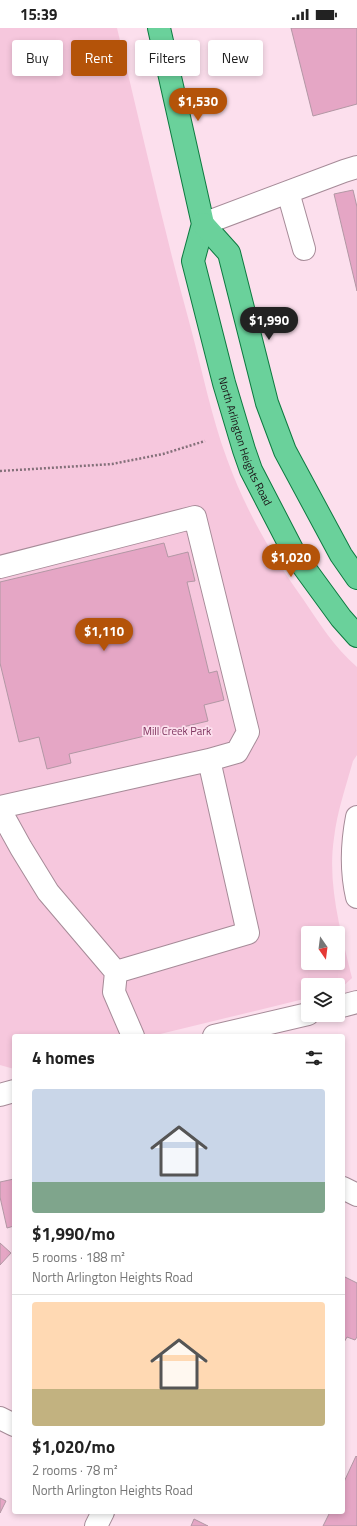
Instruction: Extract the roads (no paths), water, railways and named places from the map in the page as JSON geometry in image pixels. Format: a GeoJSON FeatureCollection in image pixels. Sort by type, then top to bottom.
{"type":"FeatureCollection","features":[{"type":"Feature","properties":{"kind":"main road","name":"North Arlington Heights Road"},"geometry":{"type":"LineString","coordinates":[[159,28],[203,224],[193,261],[224,383],[244,450],[251,470],[295,555],[341,618],[357,636]]}},
{"type":"Feature","properties":{"kind":"main road"},"geometry":{"type":"LineString","coordinates":[[203,224],[230,253],[267,404],[285,451],[341,555],[357,578]]}},
{"type":"Feature","properties":{"kind":"street"},"geometry":{"type":"LineString","coordinates":[[203,224],[357,167]]}},
{"type":"Feature","properties":{"kind":"street"},"geometry":{"type":"LineString","coordinates":[[288,192],[304,249]]}},
{"type":"Feature","properties":{"kind":"street"},"geometry":{"type":"LineString","coordinates":[[0,567],[195,517],[248,732],[237,752],[209,760],[0,807]]}},
{"type":"Feature","properties":{"kind":"street"},"geometry":{"type":"LineString","coordinates":[[116,972],[248,933],[209,760]]}},
{"type":"Feature","properties":{"kind":"street"},"geometry":{"type":"LineString","coordinates":[[0,810],[48,892],[116,972],[114,992],[132,1034]]}},
{"type":"Feature","properties":{"kind":"street"},"geometry":{"type":"LineString","coordinates":[[357,817],[353,836],[353,880],[357,897]]}},
{"type":"Feature","properties":{"kind":"street"},"geometry":{"type":"LineString","coordinates":[[345,1005],[357,1002]]}},
{"type":"Feature","properties":{"kind":"street"},"geometry":{"type":"LineString","coordinates":[[223,1034],[301,1016]]}},
{"type":"Feature","properties":{"kind":"street"},"geometry":{"type":"LineString","coordinates":[[0,1095],[12,1092]]}},
{"type":"Feature","properties":{"kind":"street"},"geometry":{"type":"LineString","coordinates":[[345,1189],[357,1195]]}},
{"type":"Feature","properties":{"kind":"street"},"geometry":{"type":"LineString","coordinates":[[0,1418],[12,1424]]}},
{"type":"Feature","properties":{"kind":"street"},"geometry":{"type":"LineString","coordinates":[[96,1526],[102,1514]]}},
{"type":"Feature","properties":{"kind":"park label","name":"Mill Creek Park"},"geometry":{"type":"Point","coordinates":[177,731]}}]}
